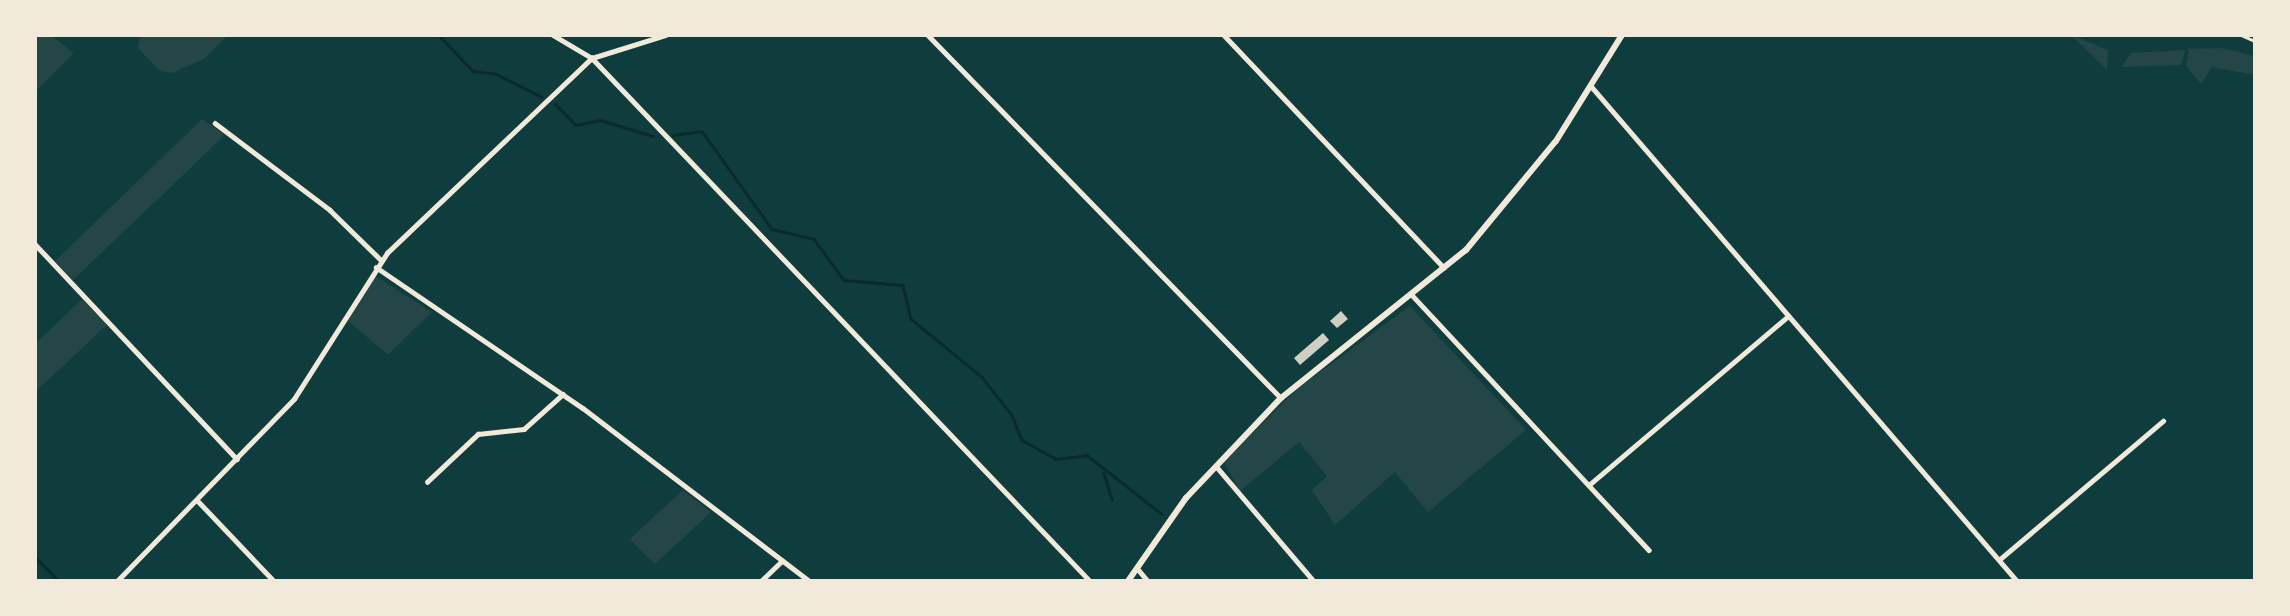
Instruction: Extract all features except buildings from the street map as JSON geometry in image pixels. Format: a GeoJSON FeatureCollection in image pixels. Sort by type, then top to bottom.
{"type":"FeatureCollection","features":[{"type":"Feature","properties":{"kind":"main road"},"geometry":{"type":"LineString","coordinates":[[1128,581],[1216,466],[1281,398],[1445,268],[1552,146],[1622,35]]}},
{"type":"Feature","properties":{"kind":"street"},"geometry":{"type":"LineString","coordinates":[[553,35],[592,58],[1090,581]]}},
{"type":"Feature","properties":{"kind":"street"},"geometry":{"type":"LineString","coordinates":[[117,581],[198,501],[299,393],[381,260],[592,58],[666,35]]}},
{"type":"Feature","properties":{"kind":"street"},"geometry":{"type":"LineString","coordinates":[[928,35],[1281,398]]}},
{"type":"Feature","properties":{"kind":"street"},"geometry":{"type":"LineString","coordinates":[[1224,35],[1445,268]]}},
{"type":"Feature","properties":{"kind":"street"},"geometry":{"type":"LineString","coordinates":[[1590,85],[2017,581]]}},
{"type":"Feature","properties":{"kind":"street"},"geometry":{"type":"LineString","coordinates":[[215,123],[330,210],[381,260]]}},
{"type":"Feature","properties":{"kind":"street"},"geometry":{"type":"LineString","coordinates":[[35,244],[237,459]]}},
{"type":"Feature","properties":{"kind":"street"},"geometry":{"type":"LineString","coordinates":[[376,267],[563,394],[809,581]]}},
{"type":"Feature","properties":{"kind":"street"},"geometry":{"type":"LineString","coordinates":[[1412,295],[1649,550]]}},
{"type":"Feature","properties":{"kind":"street"},"geometry":{"type":"LineString","coordinates":[[1589,485],[1788,316]]}},
{"type":"Feature","properties":{"kind":"street"},"geometry":{"type":"LineString","coordinates":[[427,482],[478,434],[524,429],[563,394]]}},
{"type":"Feature","properties":{"kind":"street"},"geometry":{"type":"LineString","coordinates":[[1999,560],[2163,421]]}},
{"type":"Feature","properties":{"kind":"street"},"geometry":{"type":"LineString","coordinates":[[1216,466],[1314,581]]}},
{"type":"Feature","properties":{"kind":"street"},"geometry":{"type":"LineString","coordinates":[[198,501],[274,581]]}},
{"type":"Feature","properties":{"kind":"street"},"geometry":{"type":"LineString","coordinates":[[761,581],[782,561]]}},
{"type":"Feature","properties":{"kind":"street"},"geometry":{"type":"LineString","coordinates":[[1137,568],[1148,581]]}},
{"type":"Feature","properties":{"kind":"lane"},"geometry":{"type":"LineString","coordinates":[[2241,35],[2255,41]]}},
{"type":"Feature","properties":{"kind":"shaded area"},"geometry":{"type":"Polygon","coordinates":[[[35,35],[50,35],[74,53],[35,92],[35,35]]]}},
{"type":"Feature","properties":{"kind":"shaded area"},"geometry":{"type":"Polygon","coordinates":[[[140,35],[228,35],[204,59],[172,73],[160,71],[138,48],[140,35]]]}},
{"type":"Feature","properties":{"kind":"shaded area"},"geometry":{"type":"Polygon","coordinates":[[[2071,35],[2108,50],[2107,70],[2071,35]]]}},
{"type":"Feature","properties":{"kind":"shaded area"},"geometry":{"type":"Polygon","coordinates":[[[2220,48],[2255,56],[2255,75],[2212,67],[2201,84],[2186,66],[2189,49],[2220,48]]]}},
{"type":"Feature","properties":{"kind":"shaded area"},"geometry":{"type":"Polygon","coordinates":[[[2185,50],[2181,65],[2122,67],[2131,53],[2185,50]]]}},
{"type":"Feature","properties":{"kind":"shaded area"},"geometry":{"type":"Polygon","coordinates":[[[202,119],[225,135],[73,280],[55,261],[202,119]]]}},
{"type":"Feature","properties":{"kind":"shaded area"},"geometry":{"type":"Polygon","coordinates":[[[374,275],[432,312],[388,355],[347,320],[374,275]]]}},
{"type":"Feature","properties":{"kind":"shaded area"},"geometry":{"type":"Polygon","coordinates":[[[82,299],[107,325],[35,392],[35,344],[82,299]]]}},
{"type":"Feature","properties":{"kind":"shaded area"},"geometry":{"type":"Polygon","coordinates":[[[1410,306],[1526,430],[1428,512],[1395,472],[1335,525],[1312,490],[1327,476],[1299,442],[1240,491],[1224,462],[1297,389],[1410,306]]]}},
{"type":"Feature","properties":{"kind":"shaded area"},"geometry":{"type":"Polygon","coordinates":[[[683,490],[711,512],[655,564],[630,539],[683,490]]]}},
{"type":"Feature","properties":{"kind":"waterway"},"geometry":{"type":"LineString","coordinates":[[439,35],[473,71],[496,74],[542,97]]}},
{"type":"Feature","properties":{"kind":"waterway"},"geometry":{"type":"LineString","coordinates":[[555,104],[576,125],[600,120],[653,136]]}},
{"type":"Feature","properties":{"kind":"waterway"},"geometry":{"type":"LineString","coordinates":[[673,135],[702,131],[772,229],[814,239],[844,280],[903,285],[911,319],[982,377],[1012,415],[1022,440],[1056,459],[1087,455],[1162,514]]}},
{"type":"Feature","properties":{"kind":"waterway"},"geometry":{"type":"LineString","coordinates":[[1104,473],[1112,500]]}},
{"type":"Feature","properties":{"kind":"waterway"},"geometry":{"type":"LineString","coordinates":[[35,557],[59,581]]}}]}
